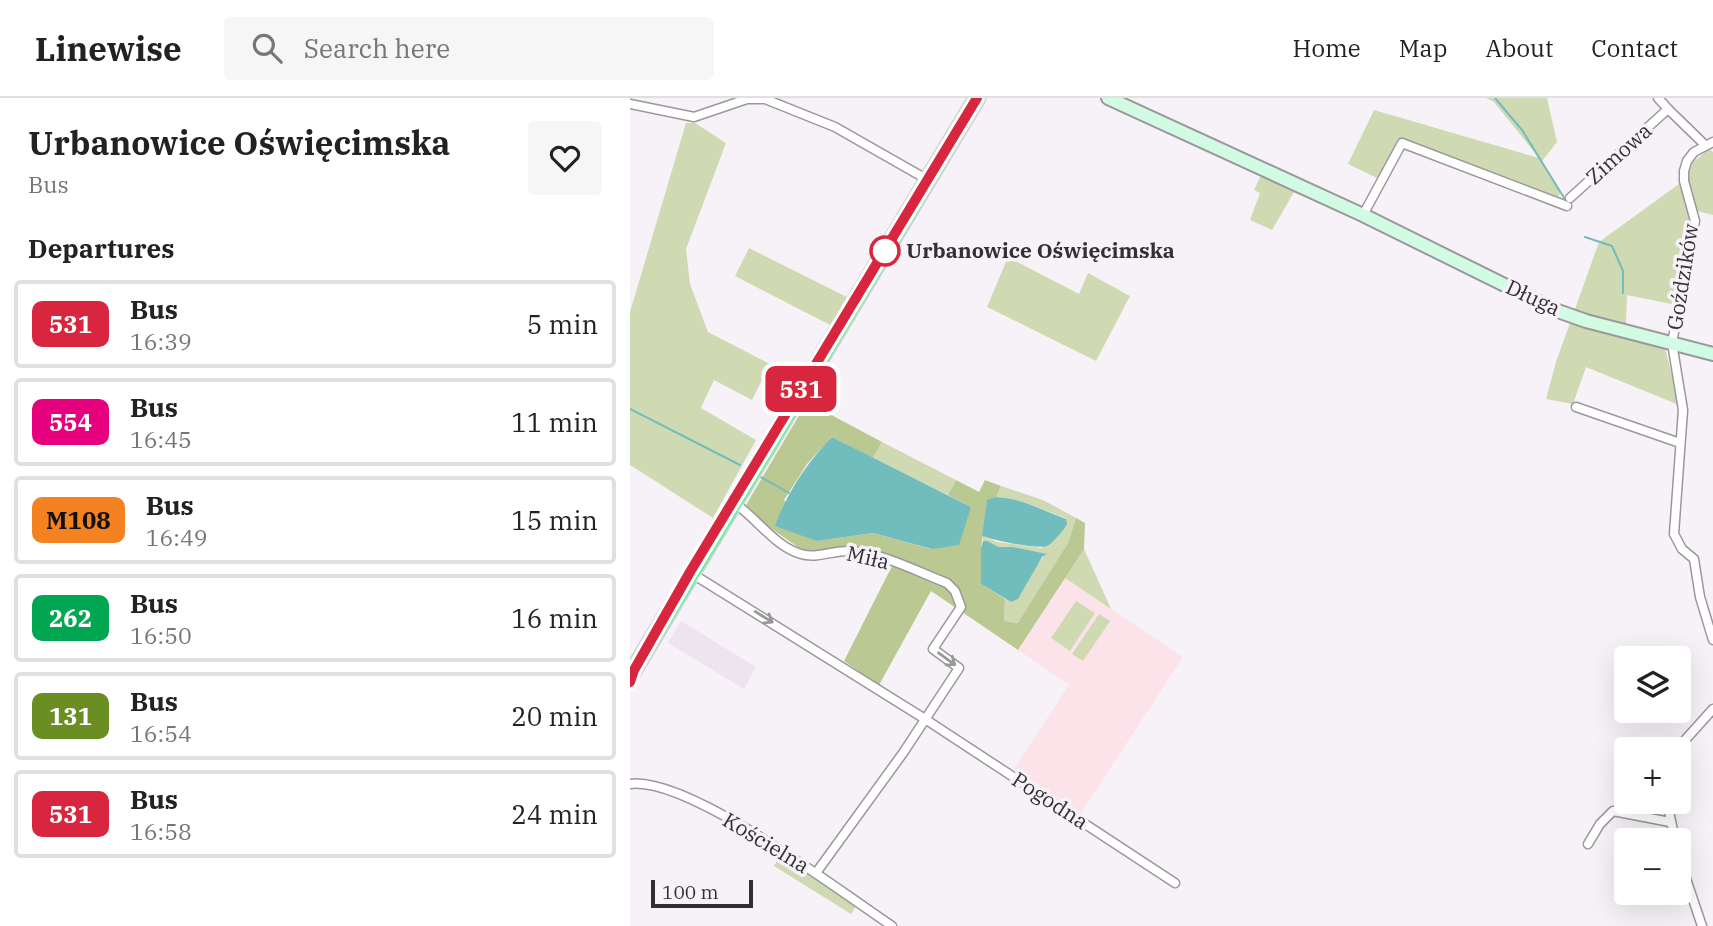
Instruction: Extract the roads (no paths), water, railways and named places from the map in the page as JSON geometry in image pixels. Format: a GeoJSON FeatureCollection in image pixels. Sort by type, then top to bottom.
{"type":"FeatureCollection","features":[{"type":"Feature","properties":{"kind":"highway"},"geometry":{"type":"LineString","coordinates":[[631,676],[690,572],[977,98]]}},
{"type":"Feature","properties":{"kind":"street","name":"Długa"},"geometry":{"type":"LineString","coordinates":[[1108,98],[1363,215],[1555,310],[1713,354]]}},
{"type":"Feature","properties":{"kind":"street","name":"Zimowa"},"geometry":{"type":"LineString","coordinates":[[1658,98],[1709,144]]}},
{"type":"Feature","properties":{"kind":"street"},"geometry":{"type":"LineString","coordinates":[[630,104],[694,117],[747,99],[765,99],[835,127],[928,180]]}},
{"type":"Feature","properties":{"kind":"street","name":"Zimowa"},"geometry":{"type":"LineString","coordinates":[[1363,215],[1402,143],[1569,202],[1668,109]]}},
{"type":"Feature","properties":{"kind":"street","name":"Goździków"},"geometry":{"type":"LineString","coordinates":[[1672,343],[1695,222],[1684,181],[1684,171],[1694,152],[1709,144]]}},
{"type":"Feature","properties":{"kind":"street"},"geometry":{"type":"LineString","coordinates":[[1672,343],[1683,410],[1674,534],[1682,549],[1694,559],[1700,597],[1713,640]]}},
{"type":"Feature","properties":{"kind":"street"},"geometry":{"type":"LineString","coordinates":[[1576,407],[1680,443]]}},
{"type":"Feature","properties":{"kind":"street","name":"Miła"},"geometry":{"type":"LineString","coordinates":[[733,502],[784,545],[799,554],[850,551],[870,554],[947,583],[955,591],[961,607],[933,649],[958,668],[925,719]]}},
{"type":"Feature","properties":{"kind":"street","name":"Pogodna"},"geometry":{"type":"LineString","coordinates":[[690,572],[925,719],[1175,883]]}},
{"type":"Feature","properties":{"kind":"street"},"geometry":{"type":"LineString","coordinates":[[1688,737],[1713,709]]}},
{"type":"Feature","properties":{"kind":"street"},"geometry":{"type":"LineString","coordinates":[[816,873],[925,719]]}},
{"type":"Feature","properties":{"kind":"street","name":"Kościelna"},"geometry":{"type":"LineString","coordinates":[[630,784],[646,784],[689,797],[816,873],[892,926]]}},
{"type":"Feature","properties":{"kind":"street"},"geometry":{"type":"LineString","coordinates":[[1588,844],[1600,824],[1613,811],[1670,822]]}},
{"type":"Feature","properties":{"kind":"street"},"geometry":{"type":"LineString","coordinates":[[1669,814],[1672,828]]}},
{"type":"Feature","properties":{"kind":"street"},"geometry":{"type":"LineString","coordinates":[[1691,893],[1702,926]]}},
{"type":"Feature","properties":{"kind":"water"},"geometry":{"type":"Polygon","coordinates":[[[832,437],[971,507],[959,545],[932,549],[873,533],[817,541],[775,526],[799,478],[832,437]]]}},
{"type":"Feature","properties":{"kind":"water"},"geometry":{"type":"Polygon","coordinates":[[[996,497],[1031,505],[1066,519],[1067,524],[1054,541],[1045,546],[1017,544],[982,536],[987,500],[996,497]]]}},
{"type":"Feature","properties":{"kind":"water"},"geometry":{"type":"Polygon","coordinates":[[[983,541],[999,547],[1047,554],[1042,557],[1018,599],[1011,602],[981,584],[983,541]]]}},
{"type":"Feature","properties":{"kind":"waterway"},"geometry":{"type":"LineString","coordinates":[[1495,98],[1522,130],[1566,201]]}},
{"type":"Feature","properties":{"kind":"waterway"},"geometry":{"type":"LineString","coordinates":[[1585,237],[1612,246],[1623,271],[1623,293]]}},
{"type":"Feature","properties":{"kind":"waterway"},"geometry":{"type":"LineString","coordinates":[[630,409],[740,465]]}},
{"type":"Feature","properties":{"kind":"waterway"},"geometry":{"type":"LineString","coordinates":[[759,476],[789,493]]}},
{"type":"Feature","properties":{"kind":"place","name":"Urbanowice Oświęcimska"},"geometry":{"type":"Point","coordinates":[885,251]}}]}
